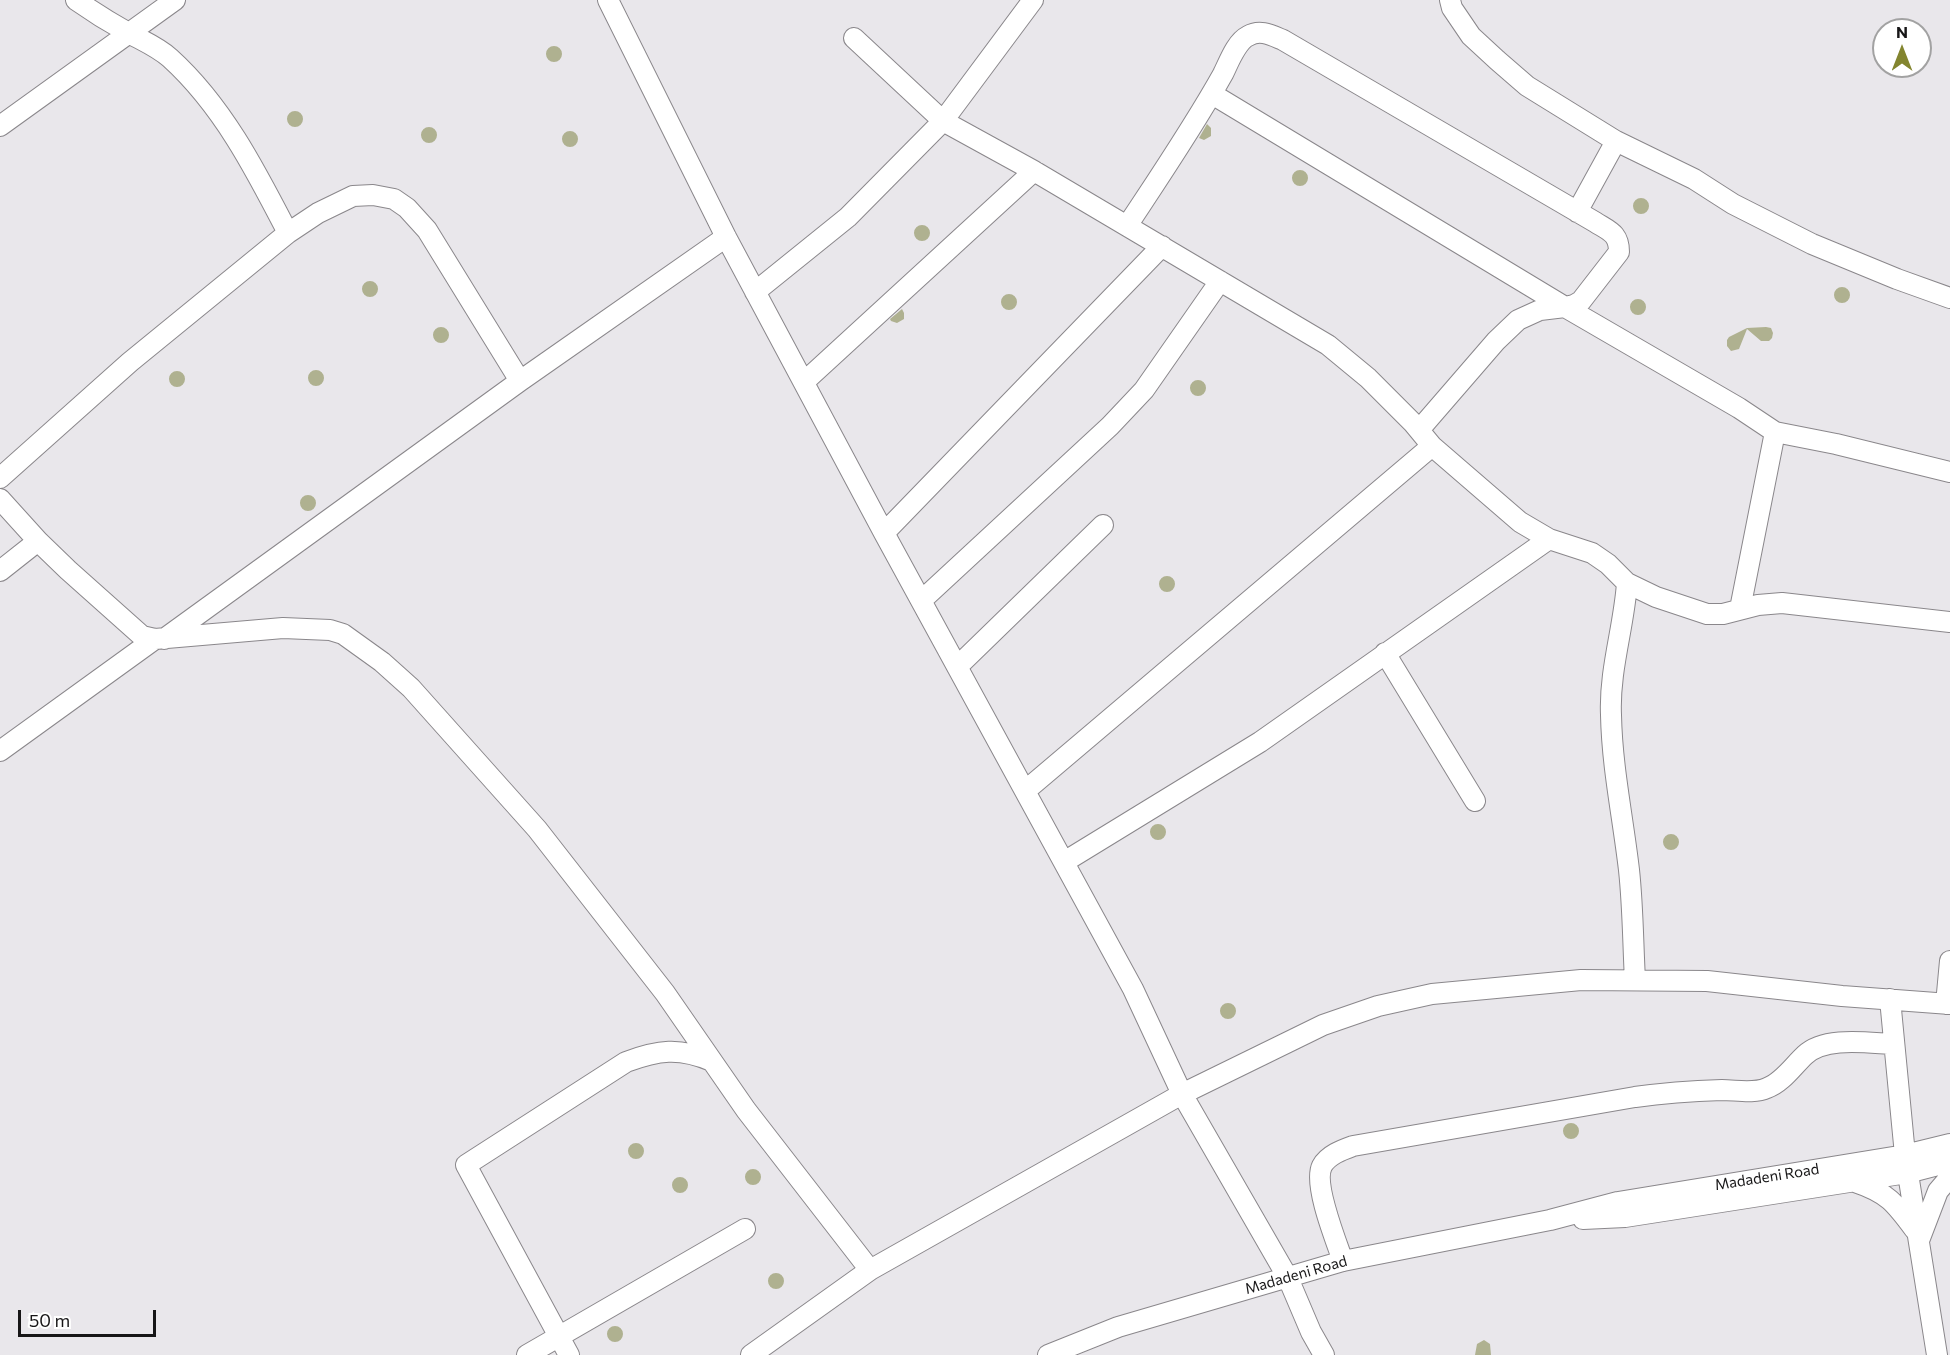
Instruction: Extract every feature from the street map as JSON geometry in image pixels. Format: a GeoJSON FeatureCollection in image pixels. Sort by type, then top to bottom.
{"type":"FeatureCollection","features":[{"type":"Feature","properties":{"kind":"street"},"geometry":{"type":"LineString","coordinates":[[76,0],[170,58],[206,97],[228,125],[257,173],[288,233]]}},
{"type":"Feature","properties":{"kind":"street"},"geometry":{"type":"LineString","coordinates":[[0,126],[175,0]]}},
{"type":"Feature","properties":{"kind":"street"},"geometry":{"type":"LineString","coordinates":[[608,0],[755,292],[1133,989],[1182,1094],[1288,1278],[1311,1332],[1324,1355]]}},
{"type":"Feature","properties":{"kind":"street"},"geometry":{"type":"LineString","coordinates":[[755,292],[848,217],[943,121],[1033,0]]}},
{"type":"Feature","properties":{"kind":"street"},"geometry":{"type":"LineString","coordinates":[[1450,0],[1452,8],[1471,36],[1527,86],[1616,141],[1694,179],[1733,204],[1812,244],[1897,279],[1950,297]]}},
{"type":"Feature","properties":{"kind":"street"},"geometry":{"type":"LineString","coordinates":[[1128,226],[1245,38],[1251,34],[1266,32],[1616,236],[1619,242],[1619,252],[1581,301],[1574,305],[1540,310],[1518,320],[1496,340],[1419,430]]}},
{"type":"Feature","properties":{"kind":"street"},"geometry":{"type":"LineString","coordinates":[[854,38],[943,121],[1034,171],[1328,345],[1368,378],[1432,446],[1520,522],[1549,539],[1592,553],[1608,564],[1627,583],[1656,597],[1697,612],[1723,614],[1782,603],[1950,622]]}},
{"type":"Feature","properties":{"kind":"street"},"geometry":{"type":"LineString","coordinates":[[1212,94],[1564,307],[1739,408],[1775,432],[1836,444],[1950,472]]}},
{"type":"Feature","properties":{"kind":"street"},"geometry":{"type":"LineString","coordinates":[[1577,212],[1616,141]]}},
{"type":"Feature","properties":{"kind":"street"},"geometry":{"type":"LineString","coordinates":[[804,382],[1034,171]]}},
{"type":"Feature","properties":{"kind":"street"},"geometry":{"type":"LineString","coordinates":[[0,478],[130,362],[288,233],[318,213],[353,196],[373,195],[394,199],[407,208],[427,230],[520,381]]}},
{"type":"Feature","properties":{"kind":"street"},"geometry":{"type":"LineString","coordinates":[[0,751],[726,237]]}},
{"type":"Feature","properties":{"kind":"street"},"geometry":{"type":"LineString","coordinates":[[884,533],[1162,246]]}},
{"type":"Feature","properties":{"kind":"street"},"geometry":{"type":"LineString","coordinates":[[922,600],[1110,426],[1137,398],[1220,282]]}},
{"type":"Feature","properties":{"kind":"street"},"geometry":{"type":"LineString","coordinates":[[1740,609],[1775,432]]}},
{"type":"Feature","properties":{"kind":"street"},"geometry":{"type":"LineString","coordinates":[[1025,790],[1432,446]]}},
{"type":"Feature","properties":{"kind":"street"},"geometry":{"type":"LineString","coordinates":[[0,499],[68,570],[142,636],[160,639],[283,628],[320,629],[344,634],[382,662],[411,688],[537,829],[665,993],[758,1127],[870,1270]]}},
{"type":"Feature","properties":{"kind":"street"},"geometry":{"type":"LineString","coordinates":[[958,666],[1103,525]]}},
{"type":"Feature","properties":{"kind":"street"},"geometry":{"type":"LineString","coordinates":[[1064,862],[1260,742],[1549,539]]}},
{"type":"Feature","properties":{"kind":"street"},"geometry":{"type":"LineString","coordinates":[[0,571],[38,541]]}},
{"type":"Feature","properties":{"kind":"street"},"geometry":{"type":"LineString","coordinates":[[1627,583],[1626,606],[1612,680],[1611,714],[1614,757],[1629,872],[1635,980]]}},
{"type":"Feature","properties":{"kind":"street"},"geometry":{"type":"LineString","coordinates":[[1385,653],[1475,801]]}},
{"type":"Feature","properties":{"kind":"street"},"geometry":{"type":"LineString","coordinates":[[751,1355],[870,1270],[1182,1094],[1323,1025],[1378,1006],[1432,994],[1581,980],[1707,981],[1948,1005],[1950,961]]}},
{"type":"Feature","properties":{"kind":"street"},"geometry":{"type":"LineString","coordinates":[[1890,999],[1906,1164],[1937,1355]]}},
{"type":"Feature","properties":{"kind":"street"},"geometry":{"type":"LineString","coordinates":[[1343,1261],[1323,1200],[1320,1176],[1322,1166],[1331,1156],[1342,1150],[1635,1097],[1678,1092],[1758,1090],[1768,1088],[1779,1081],[1808,1052],[1824,1045],[1846,1042],[1894,1044]]}},
{"type":"Feature","properties":{"kind":"street"},"geometry":{"type":"LineString","coordinates":[[569,1355],[466,1166],[626,1062],[650,1053],[674,1051],[696,1054],[712,1061]]}},
{"type":"Feature","properties":{"kind":"street","name":"Madadeni Road"},"geometry":{"type":"LineString","coordinates":[[1550,1220],[1625,1216],[1852,1182],[1906,1164],[1950,1144]]}},
{"type":"Feature","properties":{"kind":"street","name":"Madadeni Road"},"geometry":{"type":"LineString","coordinates":[[1048,1355],[1118,1327],[1343,1261],[1550,1220],[1618,1202],[1906,1164],[1950,1162]]}},
{"type":"Feature","properties":{"kind":"street"},"geometry":{"type":"LineString","coordinates":[[1919,1237],[1938,1191],[1950,1177]]}},
{"type":"Feature","properties":{"kind":"street"},"geometry":{"type":"LineString","coordinates":[[1852,1182],[1873,1188],[1885,1195],[1897,1205],[1919,1237]]}},
{"type":"Feature","properties":{"kind":"street"},"geometry":{"type":"LineString","coordinates":[[527,1355],[745,1229]]}},
{"type":"Feature","properties":{"kind":"building"},"geometry":{"type":"Polygon","coordinates":[[[554,46],[560,48],[562,54],[560,60],[554,62],[548,60],[546,54],[548,48],[554,46]]]}},
{"type":"Feature","properties":{"kind":"building"},"geometry":{"type":"Polygon","coordinates":[[[295,111],[301,113],[303,119],[301,125],[295,127],[289,125],[287,119],[289,113],[295,111]]]}},
{"type":"Feature","properties":{"kind":"building"},"geometry":{"type":"Polygon","coordinates":[[[1207,124],[1211,128],[1211,136],[1204,140],[1199,138],[1207,124]]]}},
{"type":"Feature","properties":{"kind":"building"},"geometry":{"type":"Polygon","coordinates":[[[429,127],[437,135],[429,143],[421,135],[429,127]]]}},
{"type":"Feature","properties":{"kind":"building"},"geometry":{"type":"Polygon","coordinates":[[[570,131],[578,139],[570,147],[562,139],[570,131]]]}},
{"type":"Feature","properties":{"kind":"building"},"geometry":{"type":"Polygon","coordinates":[[[1300,170],[1308,178],[1300,186],[1292,178],[1300,170]]]}},
{"type":"Feature","properties":{"kind":"building"},"geometry":{"type":"Polygon","coordinates":[[[1641,198],[1647,200],[1649,206],[1647,212],[1641,214],[1635,212],[1633,206],[1635,200],[1641,198]]]}},
{"type":"Feature","properties":{"kind":"building"},"geometry":{"type":"Polygon","coordinates":[[[922,225],[928,227],[930,233],[928,239],[922,241],[916,239],[914,233],[916,227],[922,225]]]}},
{"type":"Feature","properties":{"kind":"building"},"geometry":{"type":"Polygon","coordinates":[[[370,281],[378,289],[370,297],[362,289],[370,281]]]}},
{"type":"Feature","properties":{"kind":"building"},"geometry":{"type":"Polygon","coordinates":[[[1842,287],[1848,289],[1850,295],[1848,301],[1842,303],[1836,301],[1834,295],[1836,289],[1842,287]]]}},
{"type":"Feature","properties":{"kind":"building"},"geometry":{"type":"Polygon","coordinates":[[[1009,294],[1015,296],[1017,302],[1015,308],[1009,310],[1003,308],[1001,302],[1003,296],[1009,294]]]}},
{"type":"Feature","properties":{"kind":"building"},"geometry":{"type":"Polygon","coordinates":[[[1638,299],[1644,301],[1646,307],[1644,313],[1638,315],[1632,313],[1630,307],[1632,301],[1638,299]]]}},
{"type":"Feature","properties":{"kind":"building"},"geometry":{"type":"Polygon","coordinates":[[[902,309],[904,319],[897,323],[891,321],[890,319],[902,309]]]}},
{"type":"Feature","properties":{"kind":"building"},"geometry":{"type":"Polygon","coordinates":[[[441,327],[447,329],[449,335],[447,341],[441,343],[435,341],[433,335],[435,329],[441,327]]]}},
{"type":"Feature","properties":{"kind":"building"},"geometry":{"type":"Polygon","coordinates":[[[1747,328],[1771,328],[1773,333],[1769,341],[1761,341],[1747,329],[1739,349],[1731,351],[1727,346],[1729,337],[1747,328]]]}},
{"type":"Feature","properties":{"kind":"building"},"geometry":{"type":"Polygon","coordinates":[[[316,370],[322,372],[324,378],[322,384],[316,386],[310,384],[308,378],[310,372],[316,370]]]}},
{"type":"Feature","properties":{"kind":"building"},"geometry":{"type":"Polygon","coordinates":[[[177,371],[185,379],[177,387],[169,379],[177,371]]]}},
{"type":"Feature","properties":{"kind":"building"},"geometry":{"type":"Polygon","coordinates":[[[1198,380],[1204,382],[1206,388],[1204,394],[1198,396],[1192,394],[1190,388],[1192,382],[1198,380]]]}},
{"type":"Feature","properties":{"kind":"building"},"geometry":{"type":"Polygon","coordinates":[[[308,495],[314,497],[316,503],[314,509],[308,511],[302,509],[300,503],[302,497],[308,495]]]}},
{"type":"Feature","properties":{"kind":"building"},"geometry":{"type":"Polygon","coordinates":[[[1167,576],[1173,578],[1175,584],[1173,590],[1167,592],[1161,590],[1159,584],[1161,578],[1167,576]]]}},
{"type":"Feature","properties":{"kind":"building"},"geometry":{"type":"Polygon","coordinates":[[[1158,824],[1166,832],[1158,840],[1150,832],[1158,824]]]}},
{"type":"Feature","properties":{"kind":"building"},"geometry":{"type":"Polygon","coordinates":[[[1671,834],[1679,842],[1671,850],[1663,842],[1671,834]]]}},
{"type":"Feature","properties":{"kind":"building"},"geometry":{"type":"Polygon","coordinates":[[[1228,1003],[1234,1005],[1236,1011],[1234,1017],[1228,1019],[1222,1017],[1220,1011],[1222,1005],[1228,1003]]]}},
{"type":"Feature","properties":{"kind":"building"},"geometry":{"type":"Polygon","coordinates":[[[1571,1123],[1577,1125],[1579,1131],[1577,1137],[1571,1139],[1565,1137],[1563,1131],[1565,1125],[1571,1123]]]}},
{"type":"Feature","properties":{"kind":"building"},"geometry":{"type":"Polygon","coordinates":[[[636,1143],[642,1145],[644,1151],[642,1157],[636,1159],[630,1157],[628,1151],[630,1145],[636,1143]]]}},
{"type":"Feature","properties":{"kind":"building"},"geometry":{"type":"Polygon","coordinates":[[[753,1169],[761,1177],[753,1185],[745,1177],[753,1169]]]}},
{"type":"Feature","properties":{"kind":"building"},"geometry":{"type":"Polygon","coordinates":[[[680,1177],[686,1179],[688,1185],[686,1191],[680,1193],[674,1191],[672,1185],[674,1179],[680,1177]]]}},
{"type":"Feature","properties":{"kind":"building"},"geometry":{"type":"Polygon","coordinates":[[[776,1273],[784,1281],[776,1289],[768,1281],[776,1273]]]}},
{"type":"Feature","properties":{"kind":"building"},"geometry":{"type":"Polygon","coordinates":[[[615,1326],[621,1328],[623,1334],[621,1340],[615,1342],[609,1340],[607,1334],[609,1328],[615,1326]]]}},
{"type":"Feature","properties":{"kind":"building"},"geometry":{"type":"Polygon","coordinates":[[[1484,1340],[1490,1344],[1491,1355],[1475,1355],[1477,1344],[1484,1340]]]}}]}
